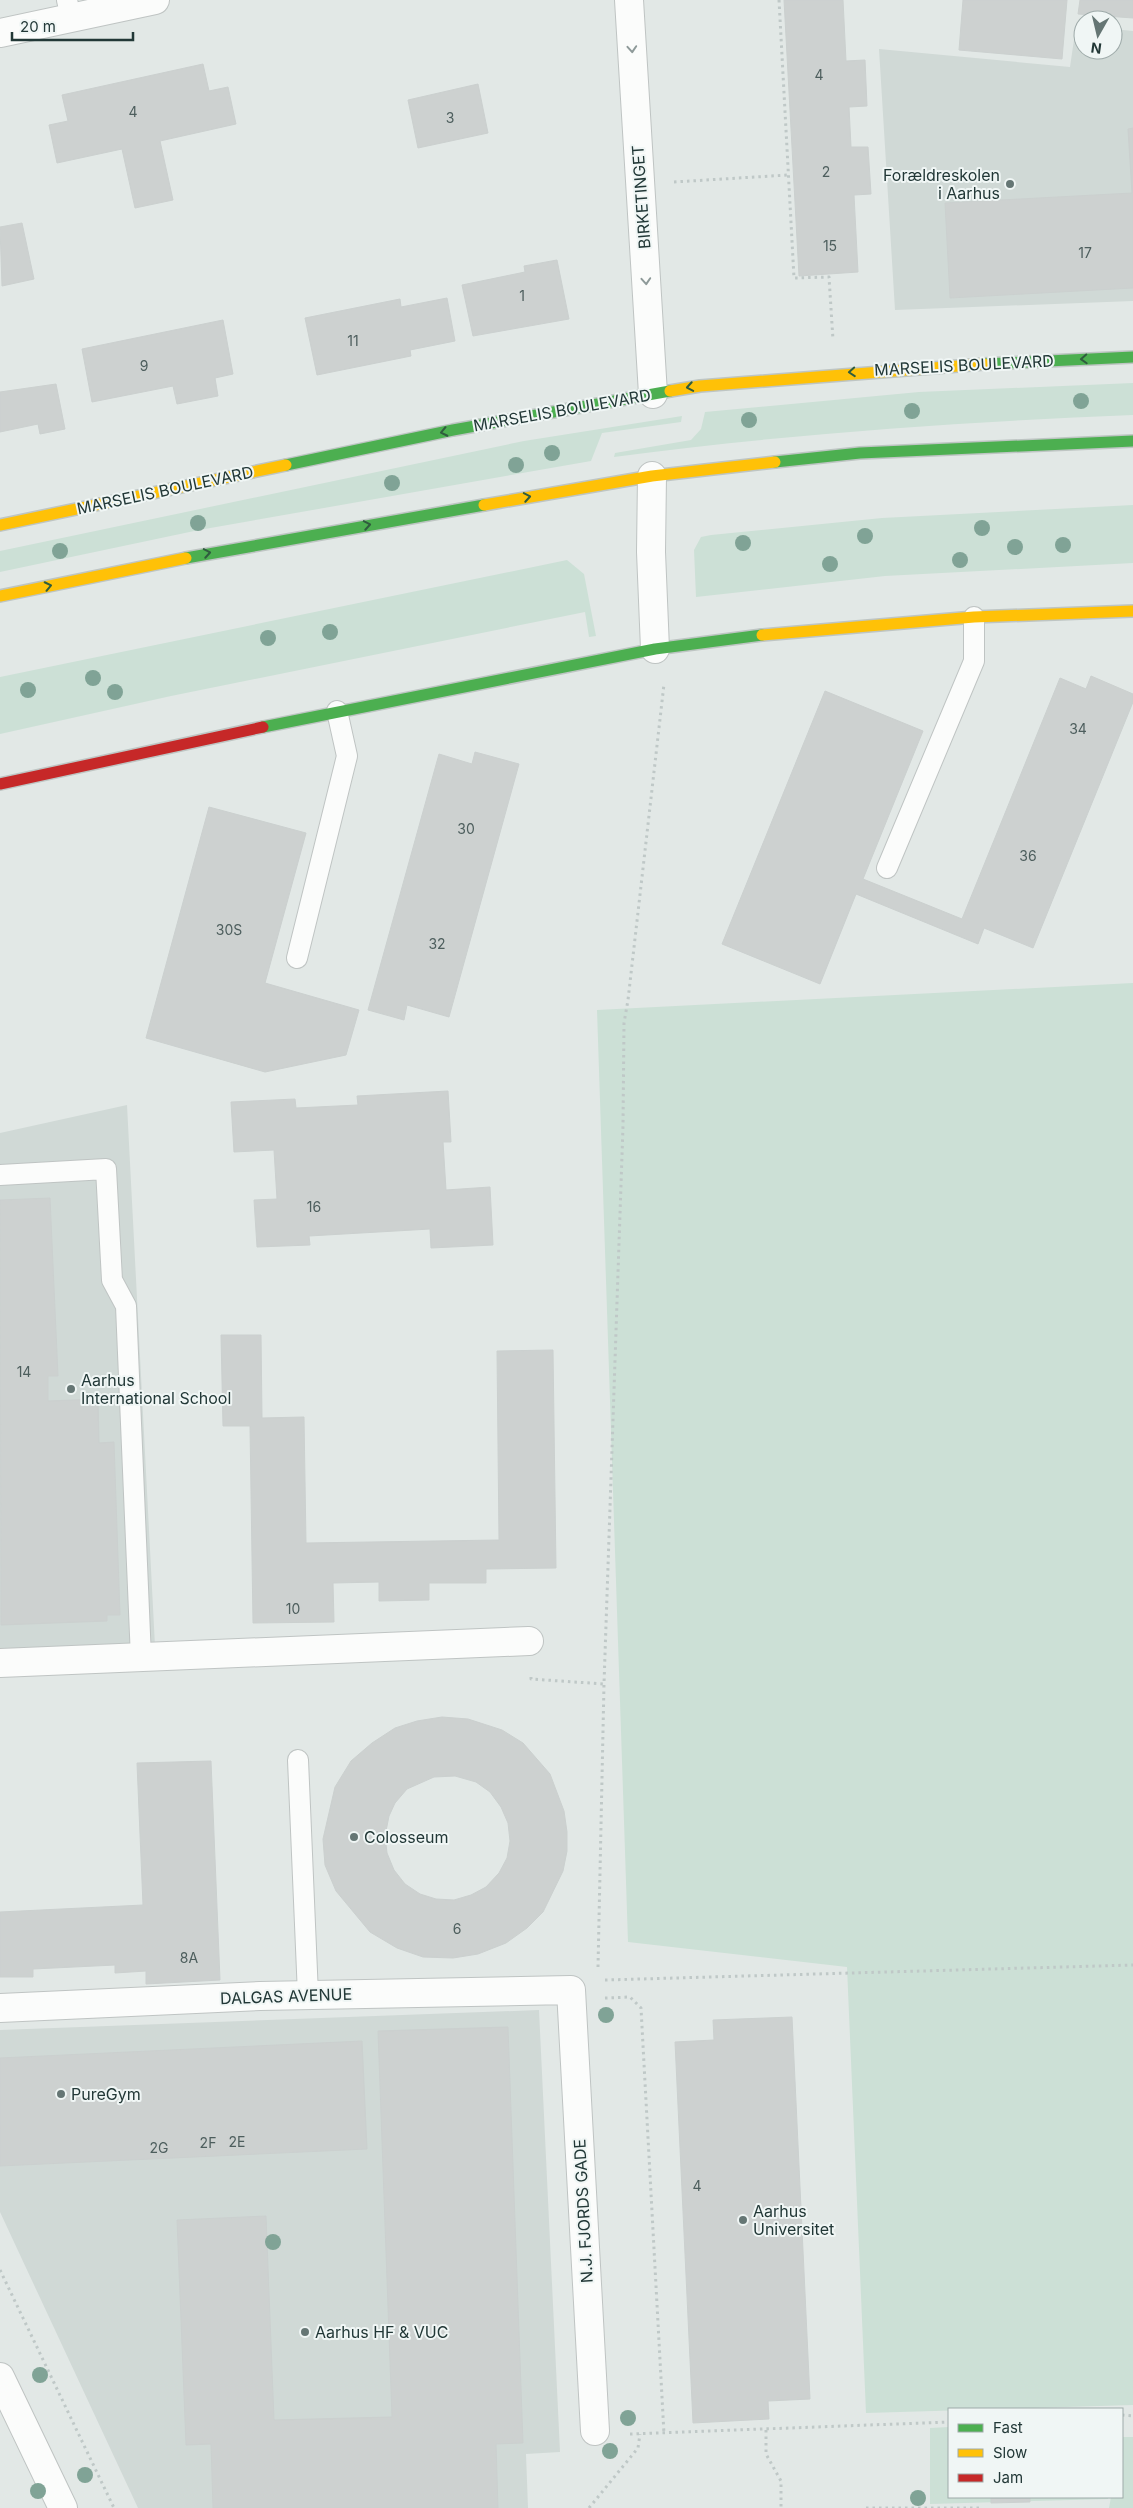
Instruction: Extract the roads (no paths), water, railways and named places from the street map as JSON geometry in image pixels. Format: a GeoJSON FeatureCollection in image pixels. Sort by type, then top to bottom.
{"type":"FeatureCollection","features":[{"type":"Feature","properties":{"kind":"main road","name":"MARSELIS BOULEVARD"},"geometry":{"type":"LineString","coordinates":[[0,525],[453,430],[700,386],[835,373],[937,366],[1133,357]]}},
{"type":"Feature","properties":{"kind":"main road"},"geometry":{"type":"LineString","coordinates":[[0,596],[200,554],[652,476],[860,453],[1133,441]]}},
{"type":"Feature","properties":{"kind":"main road"},"geometry":{"type":"LineString","coordinates":[[0,784],[337,710],[655,649],[795,631],[974,617],[1133,611]]}},
{"type":"Feature","properties":{"kind":"street"},"geometry":{"type":"LineString","coordinates":[[0,34],[69,9],[156,0]]}},
{"type":"Feature","properties":{"kind":"street","name":"BIRKETINGET"},"geometry":{"type":"LineString","coordinates":[[628,0],[653,394]]}},
{"type":"Feature","properties":{"kind":"street"},"geometry":{"type":"LineString","coordinates":[[652,476],[651,552],[655,649]]}},
{"type":"Feature","properties":{"kind":"street"},"geometry":{"type":"LineString","coordinates":[[0,1664],[529,1641]]}},
{"type":"Feature","properties":{"kind":"street","name":"DALGAS AVENUE"},"geometry":{"type":"LineString","coordinates":[[0,2008],[308,1995],[572,1995]]}},
{"type":"Feature","properties":{"kind":"street","name":"N.J. FJORDS GADE"},"geometry":{"type":"LineString","coordinates":[[572,1995],[595,2432]]}},
{"type":"Feature","properties":{"kind":"street"},"geometry":{"type":"LineString","coordinates":[[0,2377],[64,2508]]}},
{"type":"Feature","properties":{"kind":"lane"},"geometry":{"type":"LineString","coordinates":[[887,868],[974,661],[974,617]]}},
{"type":"Feature","properties":{"kind":"lane"},"geometry":{"type":"LineString","coordinates":[[297,958],[347,756],[337,710]]}},
{"type":"Feature","properties":{"kind":"lane"},"geometry":{"type":"LineString","coordinates":[[0,1174],[106,1169],[112,1280],[126,1306],[141,1658]]}},
{"type":"Feature","properties":{"kind":"lane"},"geometry":{"type":"LineString","coordinates":[[298,1760],[308,1995]]}},
{"type":"Feature","properties":{"kind":"place","name":"Forældreskolen i Aarhus"},"geometry":{"type":"Point","coordinates":[1010,184]}},
{"type":"Feature","properties":{"kind":"place","name":"Aarhus International School"},"geometry":{"type":"Point","coordinates":[71,1389]}},
{"type":"Feature","properties":{"kind":"place","name":"Colosseum"},"geometry":{"type":"Point","coordinates":[354,1837]}},
{"type":"Feature","properties":{"kind":"place","name":"PureGym"},"geometry":{"type":"Point","coordinates":[61,2094]}},
{"type":"Feature","properties":{"kind":"place","name":"Aarhus Universitet"},"geometry":{"type":"Point","coordinates":[743,2220]}},
{"type":"Feature","properties":{"kind":"place","name":"Aarhus HF & VUC"},"geometry":{"type":"Point","coordinates":[305,2332]}}]}
